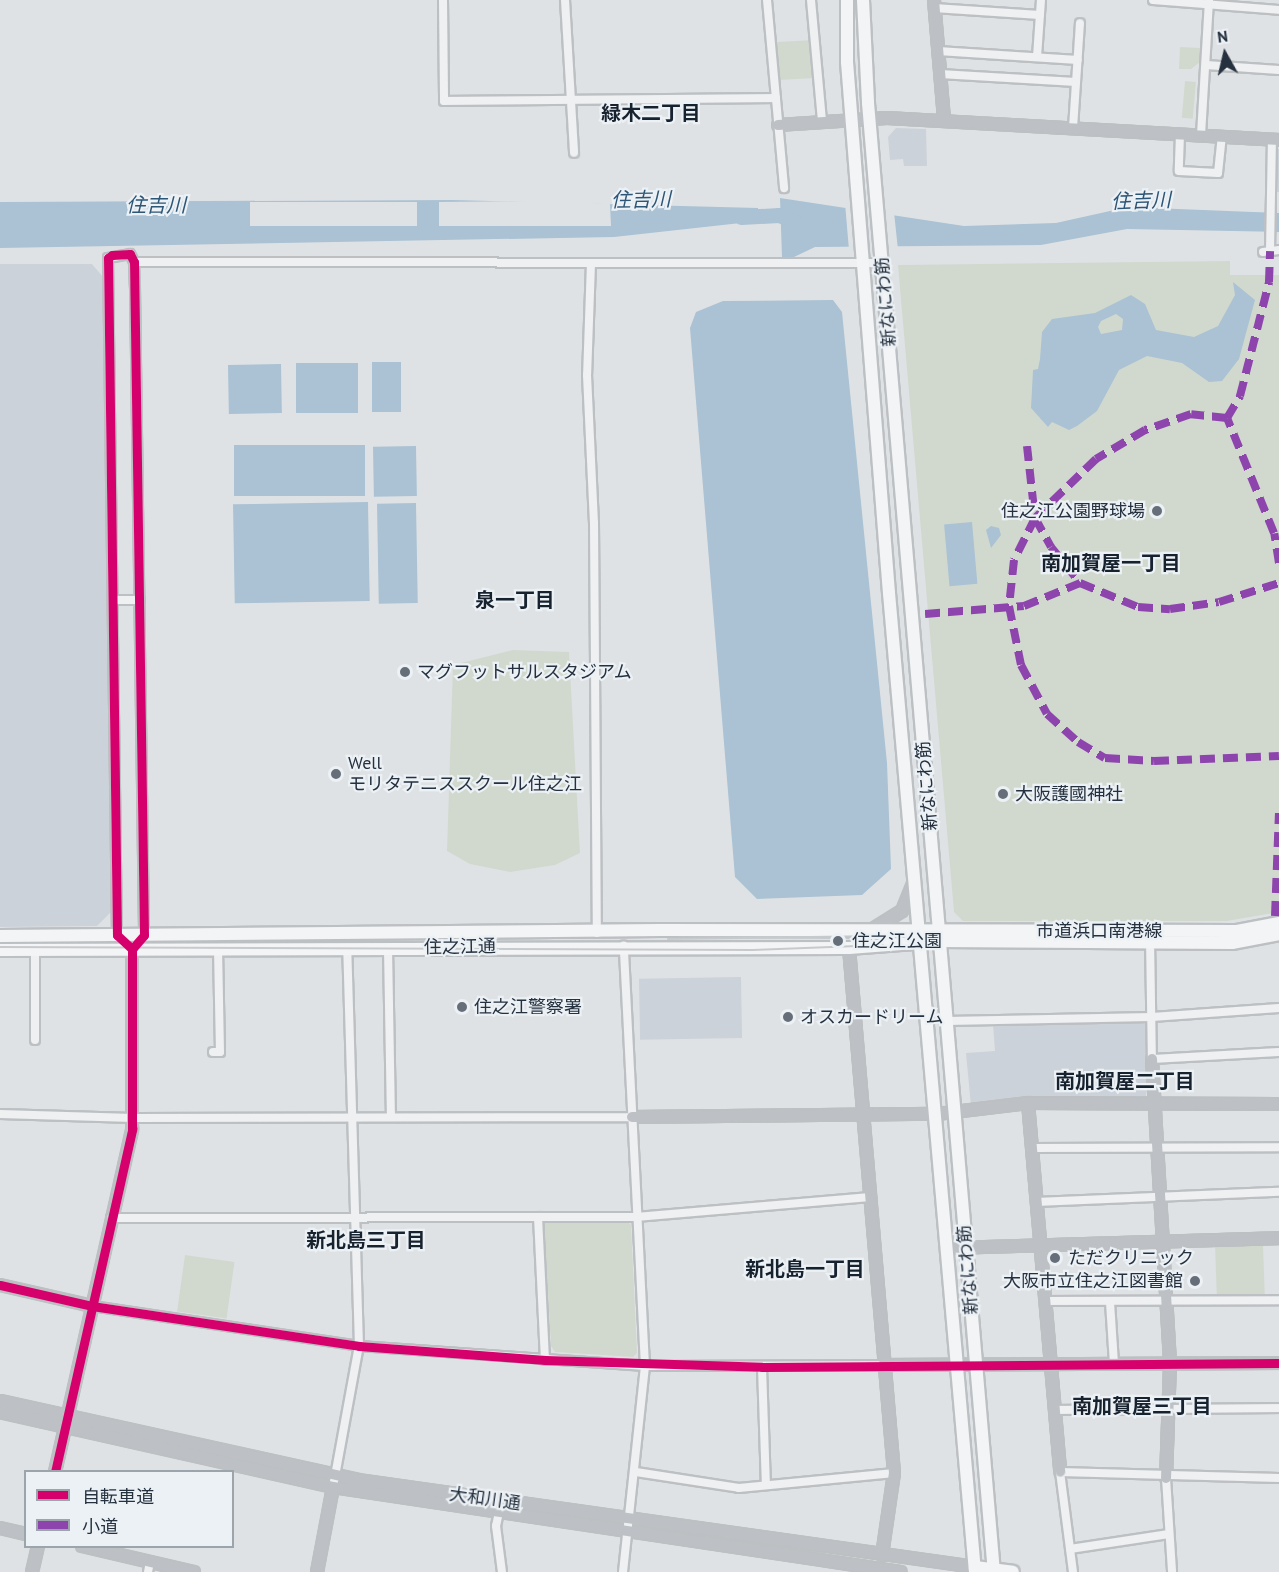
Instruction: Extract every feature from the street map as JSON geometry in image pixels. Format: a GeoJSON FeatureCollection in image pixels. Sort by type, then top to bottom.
{"type":"FeatureCollection","features":[{"type":"Feature","properties":{"kind":"main road","name":"新なにわ筋"},"geometry":{"type":"LineString","coordinates":[[847,0],[858,198],[914,882],[937,1114],[975,1570]]}},
{"type":"Feature","properties":{"kind":"main road","name":"新なにわ筋"},"geometry":{"type":"LineString","coordinates":[[863,0],[870,118],[994,1571]]}},
{"type":"Feature","properties":{"kind":"main road","name":"市道浜口南港線"},"geometry":{"type":"LineString","coordinates":[[919,937],[1150,936],[1237,931],[1279,923]]}},
{"type":"Feature","properties":{"kind":"main road","name":"住之江通"},"geometry":{"type":"LineString","coordinates":[[0,936],[867,931],[919,937]]}},
{"type":"Feature","properties":{"kind":"main road","name":"市道浜口南港線"},"geometry":{"type":"LineString","coordinates":[[1150,936],[1232,942],[1279,934]]}},
{"type":"Feature","properties":{"kind":"main road","name":"住之江通"},"geometry":{"type":"LineString","coordinates":[[0,950],[624,946],[849,948],[919,937]]}},
{"type":"Feature","properties":{"kind":"main road"},"geometry":{"type":"LineString","coordinates":[[975,1570],[1013,1572]]}},
{"type":"Feature","properties":{"kind":"street"},"geometry":{"type":"LineString","coordinates":[[443,0],[444,101],[776,98]]}},
{"type":"Feature","properties":{"kind":"street"},"geometry":{"type":"LineString","coordinates":[[565,0],[574,153]]}},
{"type":"Feature","properties":{"kind":"street"},"geometry":{"type":"LineString","coordinates":[[767,0],[784,188]]}},
{"type":"Feature","properties":{"kind":"street"},"geometry":{"type":"LineString","coordinates":[[811,0],[822,121]]}},
{"type":"Feature","properties":{"kind":"street"},"geometry":{"type":"LineString","coordinates":[[1037,57],[1041,0]]}},
{"type":"Feature","properties":{"kind":"street"},"geometry":{"type":"LineString","coordinates":[[1153,0],[1209,2],[1279,10]]}},
{"type":"Feature","properties":{"kind":"street"},"geometry":{"type":"LineString","coordinates":[[1201,135],[1209,2]]}},
{"type":"Feature","properties":{"kind":"street"},"geometry":{"type":"LineString","coordinates":[[944,120],[934,4],[1040,15]]}},
{"type":"Feature","properties":{"kind":"street"},"geometry":{"type":"LineString","coordinates":[[1073,128],[1080,23]]}},
{"type":"Feature","properties":{"kind":"street"},"geometry":{"type":"LineString","coordinates":[[938,51],[1078,60]]}},
{"type":"Feature","properties":{"kind":"street"},"geometry":{"type":"LineString","coordinates":[[1206,65],[1279,70]]}},
{"type":"Feature","properties":{"kind":"street"},"geometry":{"type":"LineString","coordinates":[[940,74],[1076,82]]}},
{"type":"Feature","properties":{"kind":"street"},"geometry":{"type":"LineString","coordinates":[[778,125],[870,118],[944,120],[1276,139],[1270,197],[1271,250]]}},
{"type":"Feature","properties":{"kind":"street"},"geometry":{"type":"LineString","coordinates":[[1180,134],[1179,171],[1218,174],[1222,136]]}},
{"type":"Feature","properties":{"kind":"street"},"geometry":{"type":"LineString","coordinates":[[55,1470],[133,1118],[132,949],[144,935],[134,262],[130,254],[108,258],[117,935],[132,949]]}},
{"type":"Feature","properties":{"kind":"street"},"geometry":{"type":"LineString","coordinates":[[134,262],[591,263],[882,258]]}},
{"type":"Feature","properties":{"kind":"street"},"geometry":{"type":"LineString","coordinates":[[591,263],[588,375],[594,535],[597,933]]}},
{"type":"Feature","properties":{"kind":"street"},"geometry":{"type":"LineString","coordinates":[[113,600],[140,600]]}},
{"type":"Feature","properties":{"kind":"street"},"geometry":{"type":"LineString","coordinates":[[867,931],[886,924],[902,911],[914,882]]}},
{"type":"Feature","properties":{"kind":"street"},"geometry":{"type":"LineString","coordinates":[[1150,936],[1153,1103],[1168,1302],[1170,1364],[1166,1478],[1172,1572]]}},
{"type":"Feature","properties":{"kind":"street"},"geometry":{"type":"LineString","coordinates":[[623,1572],[636,1472],[645,1366],[624,946]]}},
{"type":"Feature","properties":{"kind":"street"},"geometry":{"type":"LineString","coordinates":[[213,1052],[220,1052],[218,948]]}},
{"type":"Feature","properties":{"kind":"street"},"geometry":{"type":"LineString","coordinates":[[317,1572],[359,1346],[347,948]]}},
{"type":"Feature","properties":{"kind":"street"},"geometry":{"type":"LineString","coordinates":[[388,948],[391,1115]]}},
{"type":"Feature","properties":{"kind":"street"},"geometry":{"type":"LineString","coordinates":[[849,948],[894,1473],[882,1555]]}},
{"type":"Feature","properties":{"kind":"street"},"geometry":{"type":"LineString","coordinates":[[35,950],[35,1040]]}},
{"type":"Feature","properties":{"kind":"street"},"geometry":{"type":"LineString","coordinates":[[947,1021],[1152,1017],[1279,1008]]}},
{"type":"Feature","properties":{"kind":"street"},"geometry":{"type":"LineString","coordinates":[[1152,1059],[1279,1052]]}},
{"type":"Feature","properties":{"kind":"street"},"geometry":{"type":"LineString","coordinates":[[0,1114],[133,1118],[353,1114],[632,1117],[937,1114],[1028,1103],[1279,1104]]}},
{"type":"Feature","properties":{"kind":"street"},"geometry":{"type":"LineString","coordinates":[[1028,1103],[1060,1472],[1073,1572]]}},
{"type":"Feature","properties":{"kind":"street"},"geometry":{"type":"LineString","coordinates":[[1031,1148],[1279,1147]]}},
{"type":"Feature","properties":{"kind":"street"},"geometry":{"type":"LineString","coordinates":[[1036,1202],[1279,1191]]}},
{"type":"Feature","properties":{"kind":"street"},"geometry":{"type":"LineString","coordinates":[[111,1218],[354,1219],[638,1216],[869,1197]]}},
{"type":"Feature","properties":{"kind":"street"},"geometry":{"type":"LineString","coordinates":[[538,1217],[545,1360]]}},
{"type":"Feature","properties":{"kind":"street"},"geometry":{"type":"LineString","coordinates":[[948,1248],[1279,1238]]}},
{"type":"Feature","properties":{"kind":"street"},"geometry":{"type":"LineString","coordinates":[[0,1285],[92,1306],[359,1346],[545,1360],[645,1366],[762,1367],[1279,1363]]}},
{"type":"Feature","properties":{"kind":"street"},"geometry":{"type":"LineString","coordinates":[[1045,1301],[1279,1300]]}},
{"type":"Feature","properties":{"kind":"street"},"geometry":{"type":"LineString","coordinates":[[1110,1302],[1114,1364]]}},
{"type":"Feature","properties":{"kind":"street"},"geometry":{"type":"LineString","coordinates":[[762,1367],[766,1485]]}},
{"type":"Feature","properties":{"kind":"street","name":"大和川通"},"geometry":{"type":"LineString","coordinates":[[0,1401],[66,1421],[334,1482],[499,1512],[882,1555],[975,1570]]}},
{"type":"Feature","properties":{"kind":"street"},"geometry":{"type":"LineString","coordinates":[[1055,1410],[1279,1408]]}},
{"type":"Feature","properties":{"kind":"street","name":"大和川通"},"geometry":{"type":"LineString","coordinates":[[0,1412],[66,1421]]}},
{"type":"Feature","properties":{"kind":"street"},"geometry":{"type":"LineString","coordinates":[[636,1472],[739,1488],[894,1473]]}},
{"type":"Feature","properties":{"kind":"street"},"geometry":{"type":"LineString","coordinates":[[1060,1472],[1166,1478],[1279,1478]]}},
{"type":"Feature","properties":{"kind":"street","name":"大和川通"},"geometry":{"type":"LineString","coordinates":[[334,1482],[628,1525],[878,1570],[901,1572]]}},
{"type":"Feature","properties":{"kind":"street"},"geometry":{"type":"LineString","coordinates":[[499,1512],[496,1526],[502,1572]]}},
{"type":"Feature","properties":{"kind":"street"},"geometry":{"type":"LineString","coordinates":[[0,1528],[24,1534]]}},
{"type":"Feature","properties":{"kind":"street"},"geometry":{"type":"LineString","coordinates":[[1070,1549],[1169,1534]]}},
{"type":"Feature","properties":{"kind":"street"},"geometry":{"type":"LineString","coordinates":[[32,1572],[38,1548]]}},
{"type":"Feature","properties":{"kind":"street"},"geometry":{"type":"LineString","coordinates":[[88,1548],[149,1567],[194,1572]]}},
{"type":"Feature","properties":{"kind":"shaded area"},"geometry":{"type":"Polygon","coordinates":[[[814,40],[816,78],[779,80],[777,42],[814,40]]]}},
{"type":"Feature","properties":{"kind":"shaded area"},"geometry":{"type":"Polygon","coordinates":[[[1180,47],[1200,48],[1200,62],[1191,69],[1179,69],[1180,47]]]}},
{"type":"Feature","properties":{"kind":"shaded area"},"geometry":{"type":"Polygon","coordinates":[[[1185,81],[1196,82],[1193,119],[1182,118],[1185,81]]]}},
{"type":"Feature","properties":{"kind":"shaded area"},"geometry":{"type":"Polygon","coordinates":[[[896,128],[926,129],[927,166],[904,166],[903,159],[890,160],[888,137],[896,128]]]}},
{"type":"Feature","properties":{"kind":"shaded area"},"geometry":{"type":"Polygon","coordinates":[[[1276,149],[1279,149],[1279,192],[1275,192],[1276,149]]]}},
{"type":"Feature","properties":{"kind":"shaded area","name":"住之江公園"},"geometry":{"type":"Polygon","coordinates":[[[1230,261],[1230,275],[1279,275],[1279,912],[1227,921],[963,921],[954,912],[898,265],[1230,261]]]}},
{"type":"Feature","properties":{"kind":"shaded area"},"geometry":{"type":"Polygon","coordinates":[[[0,264],[92,264],[103,277],[112,911],[97,926],[0,927],[0,264]]]}},
{"type":"Feature","properties":{"kind":"shaded area"},"geometry":{"type":"Polygon","coordinates":[[[513,650],[569,652],[580,853],[555,865],[510,872],[470,864],[447,851],[453,665],[513,650]]]}},
{"type":"Feature","properties":{"kind":"shaded area"},"geometry":{"type":"Polygon","coordinates":[[[741,977],[742,1038],[640,1040],[639,979],[741,977]]]}},
{"type":"Feature","properties":{"kind":"shaded area"},"geometry":{"type":"Polygon","coordinates":[[[1144,1023],[1148,1027],[1146,1098],[971,1106],[966,1053],[995,1051],[993,1024],[1144,1023]]]}},
{"type":"Feature","properties":{"kind":"shaded area"},"geometry":{"type":"Polygon","coordinates":[[[548,1221],[627,1221],[631,1225],[637,1353],[633,1357],[555,1352],[551,1346],[544,1224],[548,1221]]]}},
{"type":"Feature","properties":{"kind":"shaded area"},"geometry":{"type":"Polygon","coordinates":[[[1263,1244],[1265,1296],[1217,1298],[1215,1246],[1263,1244]]]}},
{"type":"Feature","properties":{"kind":"shaded area"},"geometry":{"type":"Polygon","coordinates":[[[185,1255],[235,1262],[227,1318],[177,1311],[185,1255]]]}},
{"type":"Feature","properties":{"kind":"water"},"geometry":{"type":"Polygon","coordinates":[[[780,198],[964,226],[1056,223],[1128,207],[1279,213],[1279,232],[1127,229],[1041,245],[815,247],[794,257],[782,257],[780,198]]]}},
{"type":"Feature","properties":{"kind":"water"},"geometry":{"type":"Polygon","coordinates":[[[452,200],[758,208],[759,221],[614,237],[0,248],[0,202],[452,200]]]}},
{"type":"Feature","properties":{"kind":"water"},"geometry":{"type":"Polygon","coordinates":[[[1233,282],[1255,300],[1239,359],[1222,381],[1209,382],[1182,363],[1147,356],[1119,370],[1097,411],[1069,430],[1052,422],[1048,427],[1031,408],[1033,370],[1038,369],[1042,332],[1052,319],[1095,313],[1131,295],[1145,304],[1156,330],[1194,337],[1218,326],[1235,295],[1233,282]],[[1116,314],[1101,321],[1098,327],[1101,334],[1122,330],[1123,319],[1116,314]]]}},
{"type":"Feature","properties":{"kind":"water"},"geometry":{"type":"Polygon","coordinates":[[[833,300],[842,312],[887,763],[891,869],[862,895],[757,899],[735,877],[690,328],[696,312],[723,301],[833,300]]]}},
{"type":"Feature","properties":{"kind":"water"},"geometry":{"type":"Polygon","coordinates":[[[372,362],[401,362],[401,412],[372,412],[372,362]]]}},
{"type":"Feature","properties":{"kind":"water"},"geometry":{"type":"Polygon","coordinates":[[[296,363],[358,363],[358,413],[296,413],[296,363]]]}},
{"type":"Feature","properties":{"kind":"water"},"geometry":{"type":"Polygon","coordinates":[[[281,364],[282,413],[229,414],[228,365],[281,364]]]}},
{"type":"Feature","properties":{"kind":"water"},"geometry":{"type":"Polygon","coordinates":[[[234,445],[365,445],[365,496],[234,496],[234,445]]]}},
{"type":"Feature","properties":{"kind":"water"},"geometry":{"type":"Polygon","coordinates":[[[416,446],[417,496],[374,497],[373,447],[416,446]]]}},
{"type":"Feature","properties":{"kind":"water"},"geometry":{"type":"Polygon","coordinates":[[[368,502],[370,601],[235,603],[233,504],[368,502]]]}},
{"type":"Feature","properties":{"kind":"water"},"geometry":{"type":"Polygon","coordinates":[[[416,503],[418,603],[379,604],[377,504],[416,503]]]}},
{"type":"Feature","properties":{"kind":"water"},"geometry":{"type":"Polygon","coordinates":[[[972,522],[977,584],[950,586],[944,524],[972,522]]]}},
{"type":"Feature","properties":{"kind":"water"},"geometry":{"type":"Polygon","coordinates":[[[991,526],[999,528],[1001,535],[991,548],[986,530],[991,526]]]}},
{"type":"Feature","properties":{"kind":"pier"},"geometry":{"type":"Polygon","coordinates":[[[552,201],[610,204],[611,226],[439,226],[439,202],[552,201]]]}},
{"type":"Feature","properties":{"kind":"pier"},"geometry":{"type":"Polygon","coordinates":[[[250,202],[417,202],[417,226],[250,226],[250,202]]]}},
{"type":"Feature","properties":{"kind":"pier"},"geometry":{"type":"Polygon","coordinates":[[[845,203],[894,212],[898,250],[849,250],[845,203]]]}},
{"type":"Feature","properties":{"kind":"waterway","name":"住吉川"},"geometry":{"type":"LineString","coordinates":[[741,217],[779,215],[796,222]]}},
{"type":"Feature","properties":{"kind":"tram line"},"geometry":{"type":"LineString","coordinates":[[668,939],[881,936]]}},
{"type":"Feature","properties":{"kind":"tram line"},"geometry":{"type":"LineString","coordinates":[[0,947],[753,950],[883,945]]}},
{"type":"Feature","properties":{"kind":"marked path"},"geometry":{"type":"LineString","coordinates":[[1227,418],[1240,396],[1269,282],[1270,251]]}},
{"type":"Feature","properties":{"kind":"marked path"},"geometry":{"type":"LineString","coordinates":[[1279,563],[1274,533],[1227,418],[1191,414],[1145,430],[1096,459],[1035,518],[1014,560],[1009,606],[1021,665],[1047,714],[1078,742],[1105,758],[1154,761],[1279,756]]}},
{"type":"Feature","properties":{"kind":"marked path"},"geometry":{"type":"LineString","coordinates":[[1027,446],[1035,518],[1051,547],[1080,583],[1138,607],[1170,609],[1219,602],[1279,583]]}},
{"type":"Feature","properties":{"kind":"marked path"},"geometry":{"type":"LineString","coordinates":[[925,614],[1024,606],[1080,583]]}},
{"type":"Feature","properties":{"kind":"marked path"},"geometry":{"type":"LineString","coordinates":[[1275,916],[1279,813]]}},
{"type":"Feature","properties":{"kind":"cycle path"},"geometry":{"type":"LineString","coordinates":[[130,254],[134,262],[144,935],[132,949],[117,935],[108,258],[112,255],[130,254]]}},
{"type":"Feature","properties":{"kind":"cycle path"},"geometry":{"type":"LineString","coordinates":[[55,1470],[132,1129],[132,949]]}},
{"type":"Feature","properties":{"kind":"cycle path"},"geometry":{"type":"LineString","coordinates":[[0,1285],[92,1306],[359,1346],[545,1360],[762,1367],[1279,1363]]}},
{"type":"Feature","properties":{"kind":"place","name":"住之江公園野球場"},"geometry":{"type":"Point","coordinates":[1157,511]}},
{"type":"Feature","properties":{"kind":"place","name":"マグフットサルスタジアム"},"geometry":{"type":"Point","coordinates":[405,672]}},
{"type":"Feature","properties":{"kind":"place","name":"Well モリタテニススクール住之江"},"geometry":{"type":"Point","coordinates":[336,774]}},
{"type":"Feature","properties":{"kind":"place","name":"大阪護國神社"},"geometry":{"type":"Point","coordinates":[1003,794]}},
{"type":"Feature","properties":{"kind":"place","name":"住之江公園"},"geometry":{"type":"Point","coordinates":[838,941]}},
{"type":"Feature","properties":{"kind":"place","name":"住之江警察署"},"geometry":{"type":"Point","coordinates":[462,1007]}},
{"type":"Feature","properties":{"kind":"place","name":"オスカードリーム"},"geometry":{"type":"Point","coordinates":[788,1017]}},
{"type":"Feature","properties":{"kind":"place","name":"ただクリニック"},"geometry":{"type":"Point","coordinates":[1055,1258]}},
{"type":"Feature","properties":{"kind":"place","name":"大阪市立住之江図書館"},"geometry":{"type":"Point","coordinates":[1195,1281]}},
{"type":"Feature","properties":{"kind":"district","name":"緑木二丁目"},"geometry":{"type":"Point","coordinates":[651,113]}},
{"type":"Feature","properties":{"kind":"district","name":"南加賀屋一丁目"},"geometry":{"type":"Point","coordinates":[1111,563]}},
{"type":"Feature","properties":{"kind":"district","name":"泉一丁目"},"geometry":{"type":"Point","coordinates":[515,600]}},
{"type":"Feature","properties":{"kind":"district","name":"南加賀屋二丁目"},"geometry":{"type":"Point","coordinates":[1125,1081]}},
{"type":"Feature","properties":{"kind":"district","name":"新北島三丁目"},"geometry":{"type":"Point","coordinates":[366,1240]}},
{"type":"Feature","properties":{"kind":"district","name":"新北島一丁目"},"geometry":{"type":"Point","coordinates":[805,1269]}},
{"type":"Feature","properties":{"kind":"district","name":"南加賀屋三丁目"},"geometry":{"type":"Point","coordinates":[1142,1406]}}]}
